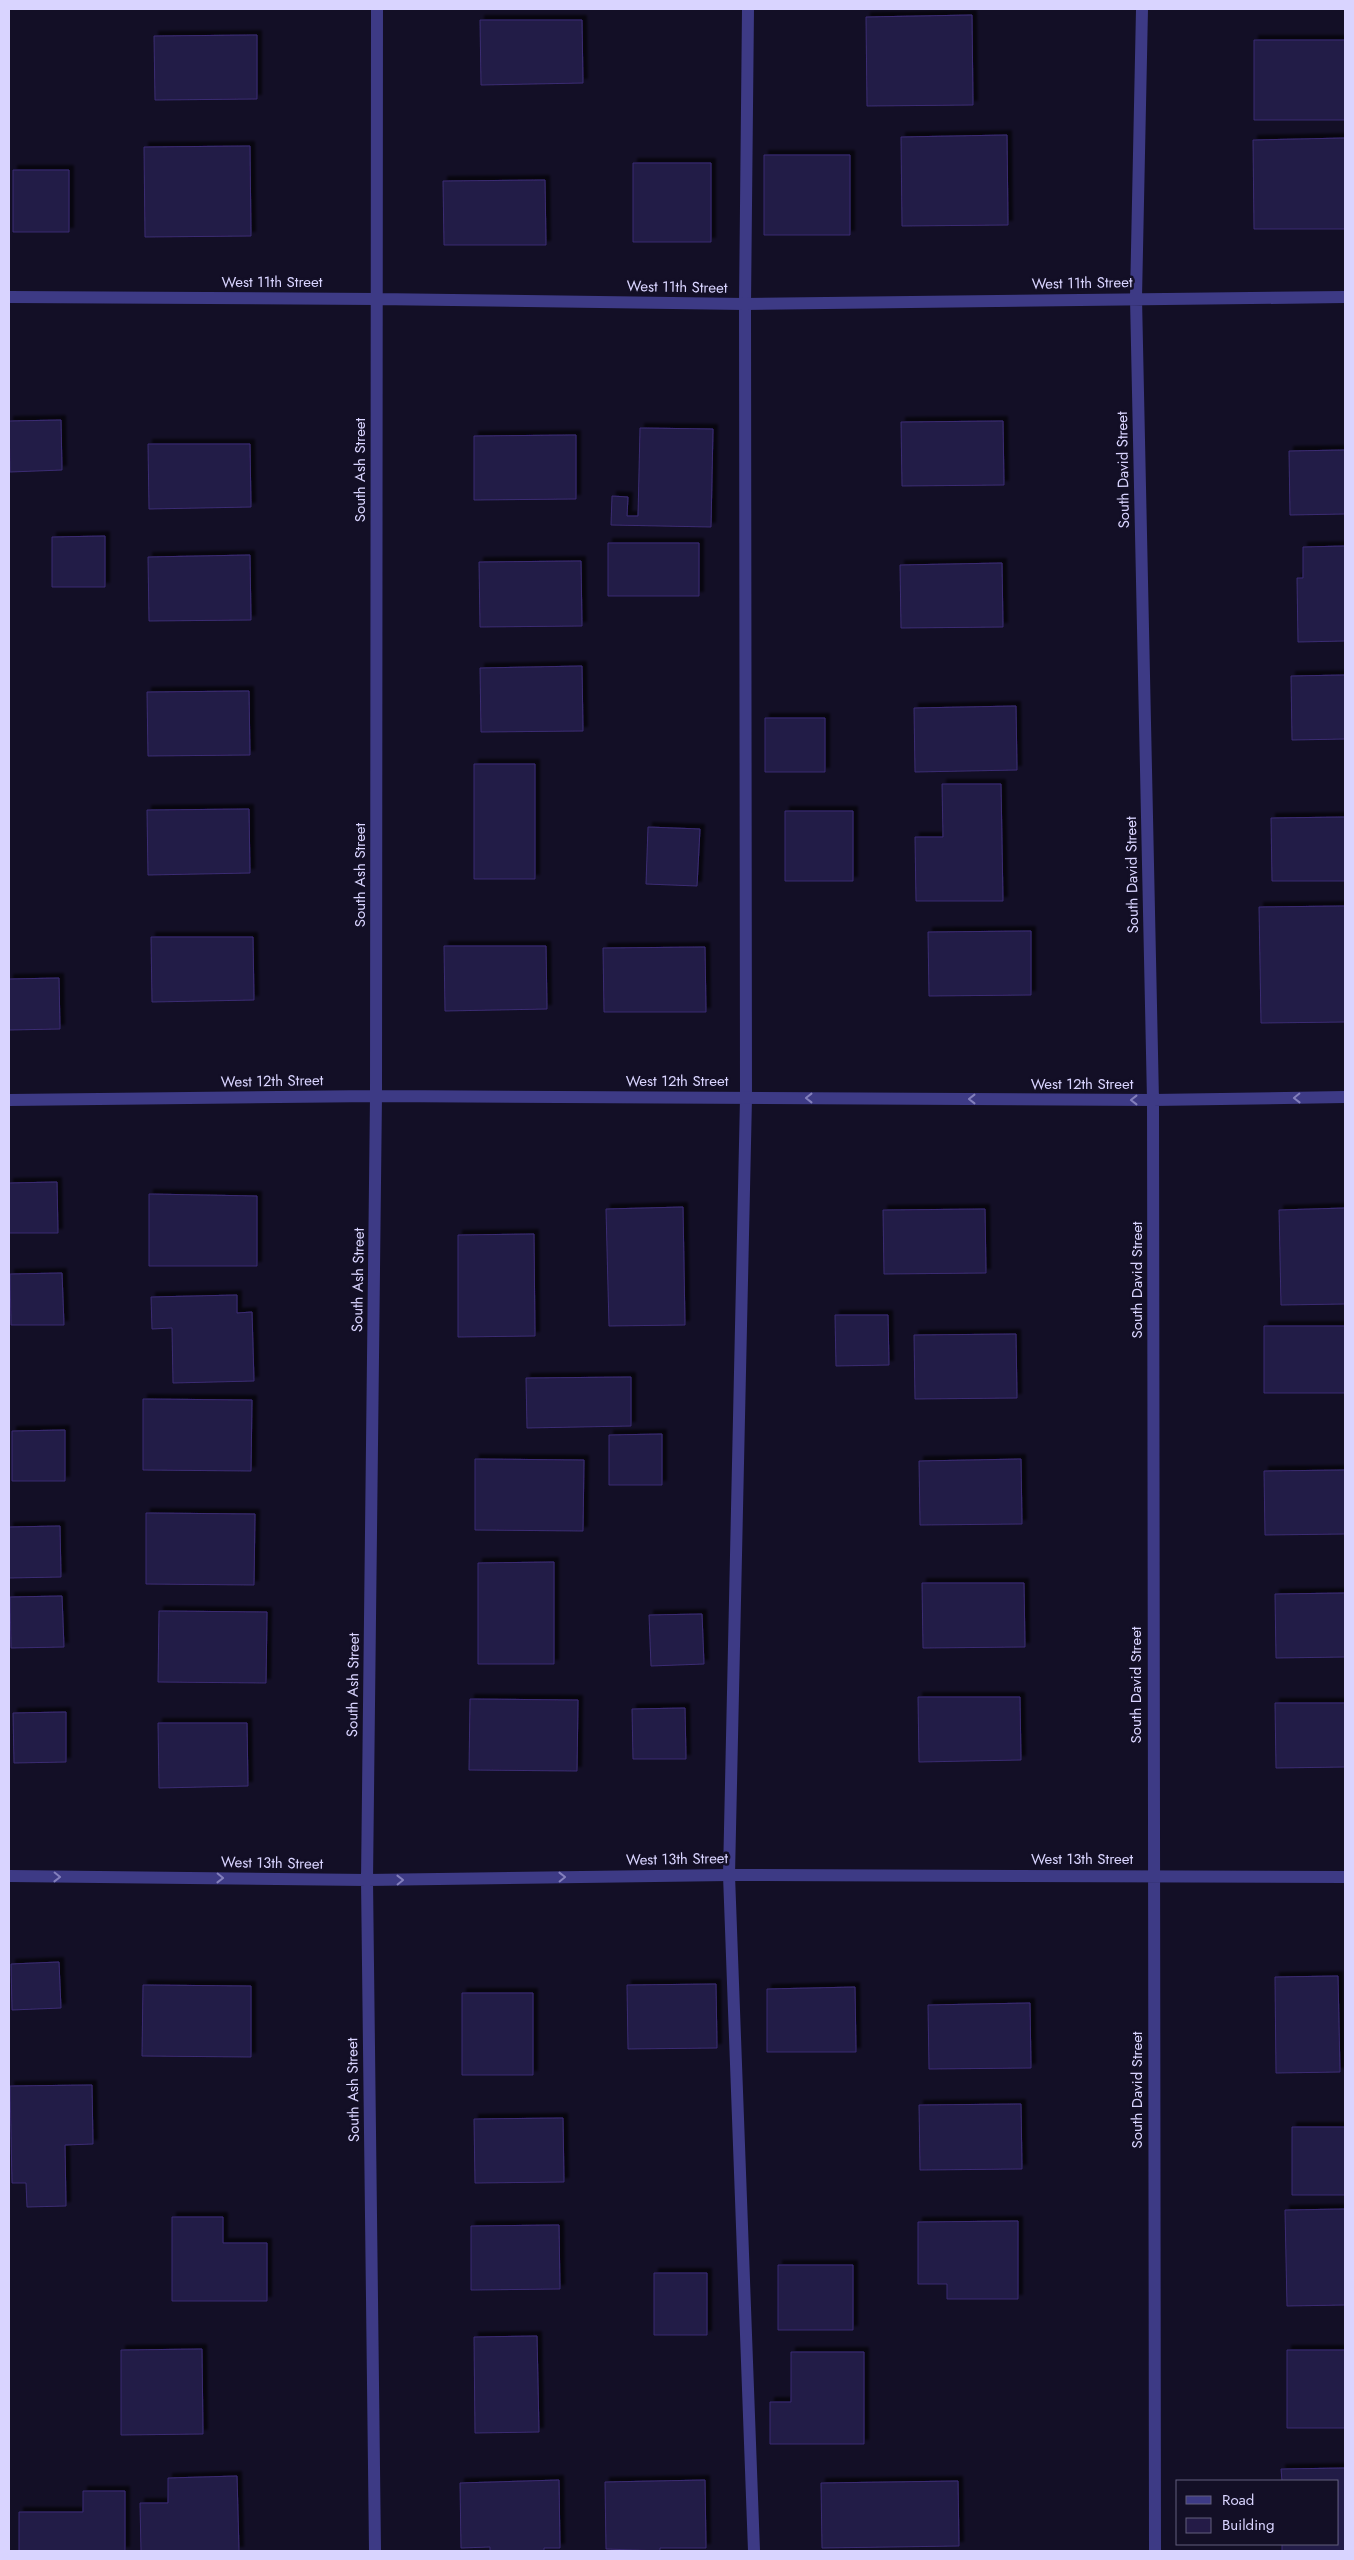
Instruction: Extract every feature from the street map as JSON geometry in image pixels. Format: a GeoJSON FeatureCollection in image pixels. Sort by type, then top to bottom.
{"type":"FeatureCollection","features":[{"type":"Feature","properties":{"kind":"street","name":"South Ash Street"},"geometry":{"type":"LineString","coordinates":[[375,2551],[367,1880],[376,1096],[377,9]]}},
{"type":"Feature","properties":{"kind":"street"},"geometry":{"type":"LineString","coordinates":[[748,9],[745,304],[746,1098],[729,1875],[754,2551]]}},
{"type":"Feature","properties":{"kind":"street","name":"South David Street"},"geometry":{"type":"LineString","coordinates":[[1142,9],[1136,298],[1153,1100],[1152,1876],[1155,2551]]}},
{"type":"Feature","properties":{"kind":"street","name":"West 11th Street"},"geometry":{"type":"LineString","coordinates":[[9,298],[376,299],[745,304],[1345,297]]}},
{"type":"Feature","properties":{"kind":"street","name":"West 12th Street"},"geometry":{"type":"LineString","coordinates":[[9,1100],[376,1096],[1153,1100],[1345,1097]]}},
{"type":"Feature","properties":{"kind":"street","name":"West 13th Street"},"geometry":{"type":"LineString","coordinates":[[9,1876],[367,1880],[729,1875],[1345,1877]]}},
{"type":"Feature","properties":{"kind":"building"},"geometry":{"type":"Polygon","coordinates":[[[972,15],[973,105],[867,106],[866,17],[972,15]]]}},
{"type":"Feature","properties":{"kind":"building"},"geometry":{"type":"Polygon","coordinates":[[[480,20],[582,20],[583,83],[481,85],[480,20]]]}},
{"type":"Feature","properties":{"kind":"building"},"geometry":{"type":"Polygon","coordinates":[[[257,35],[257,99],[155,100],[154,36],[257,35]]]}},
{"type":"Feature","properties":{"kind":"building"},"geometry":{"type":"Polygon","coordinates":[[[1254,40],[1345,40],[1345,120],[1254,120],[1254,40]]]}},
{"type":"Feature","properties":{"kind":"building"},"geometry":{"type":"Polygon","coordinates":[[[1007,135],[1008,225],[902,226],[901,137],[1007,135]]]}},
{"type":"Feature","properties":{"kind":"building"},"geometry":{"type":"Polygon","coordinates":[[[1345,138],[1345,229],[1254,229],[1253,140],[1345,138]]]}},
{"type":"Feature","properties":{"kind":"building"},"geometry":{"type":"Polygon","coordinates":[[[250,146],[251,236],[145,237],[144,147],[250,146]]]}},
{"type":"Feature","properties":{"kind":"building"},"geometry":{"type":"Polygon","coordinates":[[[764,155],[850,155],[850,235],[764,235],[764,155]]]}},
{"type":"Feature","properties":{"kind":"building"},"geometry":{"type":"Polygon","coordinates":[[[633,163],[711,163],[711,242],[633,242],[633,163]]]}},
{"type":"Feature","properties":{"kind":"building"},"geometry":{"type":"Polygon","coordinates":[[[13,170],[69,170],[69,232],[13,232],[13,170]]]}},
{"type":"Feature","properties":{"kind":"building"},"geometry":{"type":"Polygon","coordinates":[[[545,180],[546,245],[444,245],[443,181],[545,180]]]}},
{"type":"Feature","properties":{"kind":"building"},"geometry":{"type":"Polygon","coordinates":[[[61,420],[62,470],[10,472],[9,421],[61,420]]]}},
{"type":"Feature","properties":{"kind":"building"},"geometry":{"type":"Polygon","coordinates":[[[1003,421],[1004,485],[902,486],[901,422],[1003,421]]]}},
{"type":"Feature","properties":{"kind":"building"},"geometry":{"type":"Polygon","coordinates":[[[640,428],[713,429],[711,527],[611,525],[612,496],[628,497],[627,516],[638,516],[640,428]]]}},
{"type":"Feature","properties":{"kind":"building"},"geometry":{"type":"Polygon","coordinates":[[[576,435],[576,499],[474,500],[474,436],[576,435]]]}},
{"type":"Feature","properties":{"kind":"building"},"geometry":{"type":"Polygon","coordinates":[[[148,444],[250,444],[251,507],[149,509],[148,444]]]}},
{"type":"Feature","properties":{"kind":"building"},"geometry":{"type":"Polygon","coordinates":[[[1345,450],[1345,514],[1290,515],[1289,451],[1345,450]]]}},
{"type":"Feature","properties":{"kind":"building"},"geometry":{"type":"Polygon","coordinates":[[[105,536],[105,587],[52,587],[52,537],[105,536]]]}},
{"type":"Feature","properties":{"kind":"building"},"geometry":{"type":"Polygon","coordinates":[[[608,543],[699,543],[699,596],[608,596],[608,543]]]}},
{"type":"Feature","properties":{"kind":"building"},"geometry":{"type":"Polygon","coordinates":[[[1345,546],[1345,641],[1298,642],[1297,578],[1303,578],[1303,547],[1345,546]]]}},
{"type":"Feature","properties":{"kind":"building"},"geometry":{"type":"Polygon","coordinates":[[[250,555],[251,620],[149,621],[148,557],[250,555]]]}},
{"type":"Feature","properties":{"kind":"building"},"geometry":{"type":"Polygon","coordinates":[[[581,561],[582,626],[480,627],[479,562],[581,561]]]}},
{"type":"Feature","properties":{"kind":"building"},"geometry":{"type":"Polygon","coordinates":[[[1002,563],[1003,627],[901,628],[900,565],[1002,563]]]}},
{"type":"Feature","properties":{"kind":"building"},"geometry":{"type":"Polygon","coordinates":[[[582,666],[583,731],[481,732],[480,668],[582,666]]]}},
{"type":"Feature","properties":{"kind":"building"},"geometry":{"type":"Polygon","coordinates":[[[1345,675],[1345,739],[1292,740],[1291,676],[1345,675]]]}},
{"type":"Feature","properties":{"kind":"building"},"geometry":{"type":"Polygon","coordinates":[[[249,691],[250,755],[148,756],[147,692],[249,691]]]}},
{"type":"Feature","properties":{"kind":"building"},"geometry":{"type":"Polygon","coordinates":[[[1016,706],[1017,770],[915,772],[914,708],[1016,706]]]}},
{"type":"Feature","properties":{"kind":"building"},"geometry":{"type":"Polygon","coordinates":[[[765,718],[825,718],[825,772],[765,772],[765,718]]]}},
{"type":"Feature","properties":{"kind":"building"},"geometry":{"type":"Polygon","coordinates":[[[474,764],[535,764],[535,879],[474,879],[474,764]]]}},
{"type":"Feature","properties":{"kind":"building"},"geometry":{"type":"Polygon","coordinates":[[[942,784],[1001,784],[1003,901],[916,901],[915,837],[943,837],[942,784]]]}},
{"type":"Feature","properties":{"kind":"building"},"geometry":{"type":"Polygon","coordinates":[[[249,809],[250,873],[148,875],[147,810],[249,809]]]}},
{"type":"Feature","properties":{"kind":"building"},"geometry":{"type":"Polygon","coordinates":[[[785,811],[853,811],[853,881],[785,881],[785,811]]]}},
{"type":"Feature","properties":{"kind":"building"},"geometry":{"type":"Polygon","coordinates":[[[1345,817],[1345,881],[1272,881],[1271,818],[1345,817]]]}},
{"type":"Feature","properties":{"kind":"building"},"geometry":{"type":"Polygon","coordinates":[[[648,827],[700,829],[697,886],[646,884],[648,827]]]}},
{"type":"Feature","properties":{"kind":"building"},"geometry":{"type":"Polygon","coordinates":[[[1345,906],[1345,1022],[1261,1023],[1259,907],[1345,906]]]}},
{"type":"Feature","properties":{"kind":"building"},"geometry":{"type":"Polygon","coordinates":[[[1031,931],[1031,995],[929,996],[928,932],[1031,931]]]}},
{"type":"Feature","properties":{"kind":"building"},"geometry":{"type":"Polygon","coordinates":[[[151,937],[253,937],[254,1000],[152,1002],[151,937]]]}},
{"type":"Feature","properties":{"kind":"building"},"geometry":{"type":"Polygon","coordinates":[[[444,946],[546,946],[547,1009],[445,1011],[444,946]]]}},
{"type":"Feature","properties":{"kind":"building"},"geometry":{"type":"Polygon","coordinates":[[[705,947],[706,1012],[604,1012],[603,948],[705,947]]]}},
{"type":"Feature","properties":{"kind":"building"},"geometry":{"type":"Polygon","coordinates":[[[59,978],[60,1029],[9,1030],[9,979],[59,978]]]}},
{"type":"Feature","properties":{"kind":"building"},"geometry":{"type":"Polygon","coordinates":[[[57,1182],[58,1233],[9,1233],[9,1183],[57,1182]]]}},
{"type":"Feature","properties":{"kind":"building"},"geometry":{"type":"Polygon","coordinates":[[[149,1194],[257,1196],[257,1266],[149,1266],[149,1194]]]}},
{"type":"Feature","properties":{"kind":"building"},"geometry":{"type":"Polygon","coordinates":[[[683,1207],[685,1325],[609,1326],[606,1209],[683,1207]]]}},
{"type":"Feature","properties":{"kind":"building"},"geometry":{"type":"Polygon","coordinates":[[[1345,1208],[1345,1304],[1281,1305],[1279,1210],[1345,1208]]]}},
{"type":"Feature","properties":{"kind":"building"},"geometry":{"type":"Polygon","coordinates":[[[985,1209],[986,1273],[884,1274],[883,1210],[985,1209]]]}},
{"type":"Feature","properties":{"kind":"building"},"geometry":{"type":"Polygon","coordinates":[[[534,1234],[535,1336],[458,1337],[458,1235],[534,1234]]]}},
{"type":"Feature","properties":{"kind":"building"},"geometry":{"type":"Polygon","coordinates":[[[62,1273],[64,1325],[11,1325],[10,1274],[62,1273]]]}},
{"type":"Feature","properties":{"kind":"building"},"geometry":{"type":"Polygon","coordinates":[[[237,1295],[237,1313],[252,1312],[254,1381],[173,1383],[172,1328],[152,1329],[151,1297],[237,1295]]]}},
{"type":"Feature","properties":{"kind":"building"},"geometry":{"type":"Polygon","coordinates":[[[835,1315],[888,1315],[889,1365],[836,1366],[835,1315]]]}},
{"type":"Feature","properties":{"kind":"building"},"geometry":{"type":"Polygon","coordinates":[[[1264,1326],[1345,1326],[1345,1393],[1264,1393],[1264,1326]]]}},
{"type":"Feature","properties":{"kind":"building"},"geometry":{"type":"Polygon","coordinates":[[[1016,1334],[1017,1398],[915,1399],[914,1335],[1016,1334]]]}},
{"type":"Feature","properties":{"kind":"building"},"geometry":{"type":"Polygon","coordinates":[[[631,1377],[631,1426],[527,1428],[526,1378],[631,1377]]]}},
{"type":"Feature","properties":{"kind":"building"},"geometry":{"type":"Polygon","coordinates":[[[143,1399],[252,1400],[251,1471],[143,1470],[143,1399]]]}},
{"type":"Feature","properties":{"kind":"building"},"geometry":{"type":"Polygon","coordinates":[[[65,1430],[65,1481],[12,1481],[12,1431],[65,1430]]]}},
{"type":"Feature","properties":{"kind":"building"},"geometry":{"type":"Polygon","coordinates":[[[662,1434],[662,1485],[609,1485],[609,1435],[662,1434]]]}},
{"type":"Feature","properties":{"kind":"building"},"geometry":{"type":"Polygon","coordinates":[[[475,1459],[584,1460],[583,1531],[475,1530],[475,1459]]]}},
{"type":"Feature","properties":{"kind":"building"},"geometry":{"type":"Polygon","coordinates":[[[1021,1459],[1022,1524],[920,1525],[919,1461],[1021,1459]]]}},
{"type":"Feature","properties":{"kind":"building"},"geometry":{"type":"Polygon","coordinates":[[[1345,1470],[1345,1534],[1265,1535],[1264,1471],[1345,1470]]]}},
{"type":"Feature","properties":{"kind":"building"},"geometry":{"type":"Polygon","coordinates":[[[146,1513],[255,1514],[254,1585],[146,1584],[146,1513]]]}},
{"type":"Feature","properties":{"kind":"building"},"geometry":{"type":"Polygon","coordinates":[[[60,1526],[61,1577],[9,1578],[9,1527],[60,1526]]]}},
{"type":"Feature","properties":{"kind":"building"},"geometry":{"type":"Polygon","coordinates":[[[554,1562],[554,1664],[478,1664],[478,1563],[554,1562]]]}},
{"type":"Feature","properties":{"kind":"building"},"geometry":{"type":"Polygon","coordinates":[[[922,1583],[1024,1583],[1025,1647],[923,1648],[922,1583]]]}},
{"type":"Feature","properties":{"kind":"building"},"geometry":{"type":"Polygon","coordinates":[[[1345,1593],[1345,1657],[1276,1658],[1275,1594],[1345,1593]]]}},
{"type":"Feature","properties":{"kind":"building"},"geometry":{"type":"Polygon","coordinates":[[[62,1596],[64,1647],[11,1648],[10,1597],[62,1596]]]}},
{"type":"Feature","properties":{"kind":"building"},"geometry":{"type":"Polygon","coordinates":[[[159,1611],[267,1612],[266,1683],[158,1682],[159,1611]]]}},
{"type":"Feature","properties":{"kind":"building"},"geometry":{"type":"Polygon","coordinates":[[[702,1614],[704,1664],[651,1666],[649,1615],[702,1614]]]}},
{"type":"Feature","properties":{"kind":"building"},"geometry":{"type":"Polygon","coordinates":[[[918,1697],[1020,1697],[1021,1760],[919,1762],[918,1697]]]}},
{"type":"Feature","properties":{"kind":"building"},"geometry":{"type":"Polygon","coordinates":[[[470,1699],[578,1700],[577,1771],[469,1770],[470,1699]]]}},
{"type":"Feature","properties":{"kind":"building"},"geometry":{"type":"Polygon","coordinates":[[[1275,1703],[1345,1703],[1345,1767],[1276,1768],[1275,1703]]]}},
{"type":"Feature","properties":{"kind":"building"},"geometry":{"type":"Polygon","coordinates":[[[685,1708],[686,1759],[633,1759],[632,1709],[685,1708]]]}},
{"type":"Feature","properties":{"kind":"building"},"geometry":{"type":"Polygon","coordinates":[[[66,1712],[66,1762],[14,1763],[13,1713],[66,1712]]]}},
{"type":"Feature","properties":{"kind":"building"},"geometry":{"type":"Polygon","coordinates":[[[158,1723],[247,1723],[248,1786],[159,1788],[158,1723]]]}},
{"type":"Feature","properties":{"kind":"building"},"geometry":{"type":"Polygon","coordinates":[[[59,1962],[61,2008],[12,2010],[11,1964],[59,1962]]]}},
{"type":"Feature","properties":{"kind":"building"},"geometry":{"type":"Polygon","coordinates":[[[1338,1976],[1340,2072],[1276,2073],[1275,1977],[1338,1976]]]}},
{"type":"Feature","properties":{"kind":"building"},"geometry":{"type":"Polygon","coordinates":[[[716,1984],[717,2048],[628,2049],[627,1985],[716,1984]]]}},
{"type":"Feature","properties":{"kind":"building"},"geometry":{"type":"Polygon","coordinates":[[[143,1985],[251,1986],[251,2057],[142,2056],[143,1985]]]}},
{"type":"Feature","properties":{"kind":"building"},"geometry":{"type":"Polygon","coordinates":[[[855,1987],[856,2052],[767,2052],[767,1989],[855,1987]]]}},
{"type":"Feature","properties":{"kind":"building"},"geometry":{"type":"Polygon","coordinates":[[[462,1993],[533,1993],[533,2075],[462,2075],[462,1993]]]}},
{"type":"Feature","properties":{"kind":"building"},"geometry":{"type":"Polygon","coordinates":[[[1030,2003],[1031,2068],[929,2069],[928,2005],[1030,2003]]]}},
{"type":"Feature","properties":{"kind":"building"},"geometry":{"type":"Polygon","coordinates":[[[92,2085],[93,2144],[65,2145],[66,2206],[27,2207],[26,2183],[12,2183],[10,2086],[92,2085]]]}},
{"type":"Feature","properties":{"kind":"building"},"geometry":{"type":"Polygon","coordinates":[[[1021,2104],[1022,2169],[920,2170],[919,2105],[1021,2104]]]}},
{"type":"Feature","properties":{"kind":"building"},"geometry":{"type":"Polygon","coordinates":[[[563,2118],[564,2182],[475,2183],[474,2119],[563,2118]]]}},
{"type":"Feature","properties":{"kind":"building"},"geometry":{"type":"Polygon","coordinates":[[[1292,2127],[1345,2127],[1345,2195],[1292,2195],[1292,2127]]]}},
{"type":"Feature","properties":{"kind":"building"},"geometry":{"type":"Polygon","coordinates":[[[1345,2209],[1345,2305],[1287,2306],[1285,2210],[1345,2209]]]}},
{"type":"Feature","properties":{"kind":"building"},"geometry":{"type":"Polygon","coordinates":[[[172,2217],[223,2217],[223,2243],[267,2243],[267,2301],[172,2301],[172,2217]]]}},
{"type":"Feature","properties":{"kind":"building"},"geometry":{"type":"Polygon","coordinates":[[[1018,2221],[1018,2299],[947,2299],[947,2284],[918,2284],[918,2222],[1018,2221]]]}},
{"type":"Feature","properties":{"kind":"building"},"geometry":{"type":"Polygon","coordinates":[[[559,2225],[560,2289],[471,2290],[471,2226],[559,2225]]]}},
{"type":"Feature","properties":{"kind":"building"},"geometry":{"type":"Polygon","coordinates":[[[778,2265],[853,2265],[853,2330],[778,2330],[778,2265]]]}},
{"type":"Feature","properties":{"kind":"building"},"geometry":{"type":"Polygon","coordinates":[[[654,2273],[707,2273],[707,2335],[654,2335],[654,2273]]]}},
{"type":"Feature","properties":{"kind":"building"},"geometry":{"type":"Polygon","coordinates":[[[537,2336],[539,2432],[475,2433],[474,2337],[537,2336]]]}},
{"type":"Feature","properties":{"kind":"building"},"geometry":{"type":"Polygon","coordinates":[[[202,2349],[203,2434],[121,2435],[121,2350],[202,2349]]]}},
{"type":"Feature","properties":{"kind":"building"},"geometry":{"type":"Polygon","coordinates":[[[1287,2350],[1345,2350],[1345,2428],[1287,2428],[1287,2350]]]}},
{"type":"Feature","properties":{"kind":"building"},"geometry":{"type":"Polygon","coordinates":[[[791,2352],[864,2352],[864,2444],[770,2444],[770,2402],[791,2402],[791,2352]]]}},
{"type":"Feature","properties":{"kind":"building"},"geometry":{"type":"Polygon","coordinates":[[[1345,2468],[1345,2551],[1282,2551],[1282,2545],[1339,2545],[1339,2480],[1282,2480],[1281,2469],[1345,2468]]]}},
{"type":"Feature","properties":{"kind":"building"},"geometry":{"type":"Polygon","coordinates":[[[237,2476],[239,2551],[141,2551],[140,2503],[168,2503],[168,2478],[237,2476]]]}},
{"type":"Feature","properties":{"kind":"building"},"geometry":{"type":"Polygon","coordinates":[[[559,2480],[560,2548],[544,2548],[544,2551],[490,2551],[490,2547],[461,2548],[460,2483],[559,2480]]]}},
{"type":"Feature","properties":{"kind":"building"},"geometry":{"type":"Polygon","coordinates":[[[705,2480],[706,2548],[660,2548],[660,2551],[606,2549],[605,2482],[705,2480]]]}},
{"type":"Feature","properties":{"kind":"building"},"geometry":{"type":"Polygon","coordinates":[[[958,2481],[959,2546],[822,2548],[821,2483],[958,2481]]]}},
{"type":"Feature","properties":{"kind":"building"},"geometry":{"type":"Polygon","coordinates":[[[83,2491],[125,2491],[125,2551],[19,2551],[19,2512],[83,2512],[83,2491]]]}}]}
